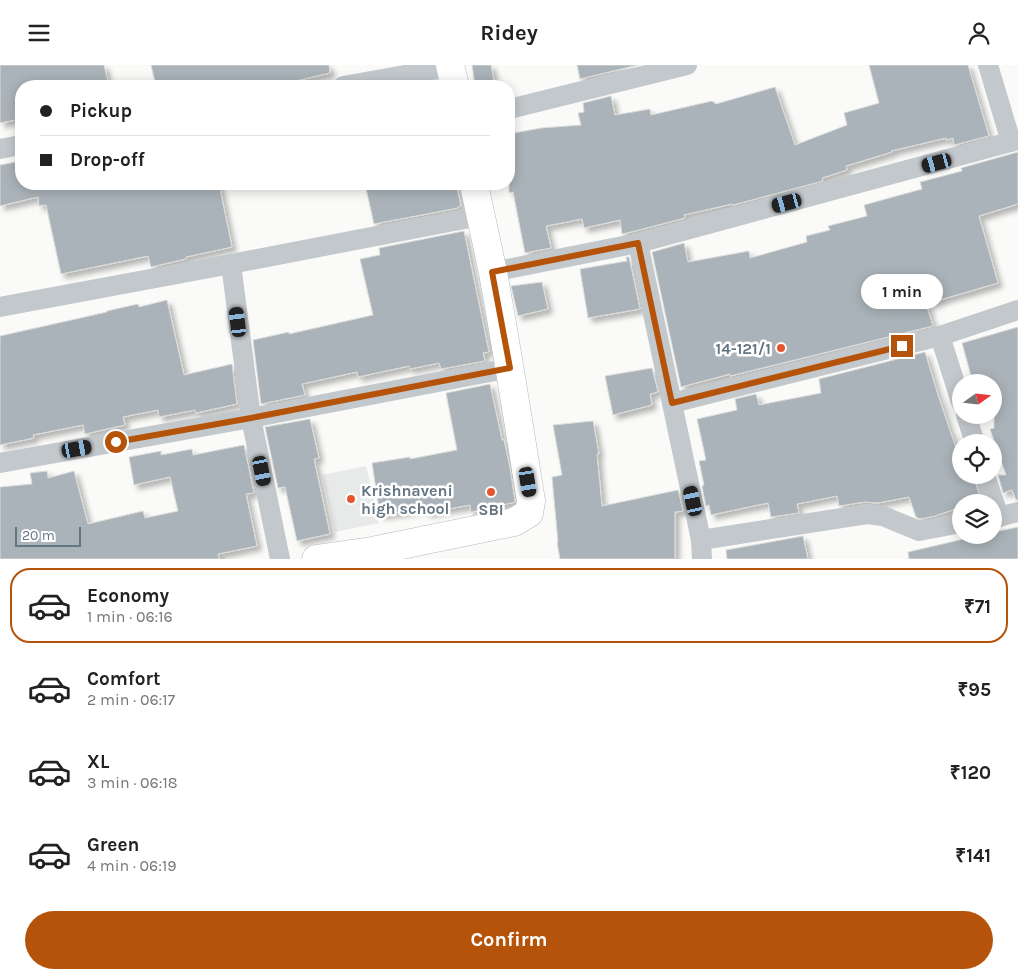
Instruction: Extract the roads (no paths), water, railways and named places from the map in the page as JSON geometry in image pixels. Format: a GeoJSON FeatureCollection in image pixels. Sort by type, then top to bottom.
{"type":"FeatureCollection","features":[{"type":"Feature","properties":{"kind":"street"},"geometry":{"type":"LineString","coordinates":[[515,108],[687,65]]}},
{"type":"Feature","properties":{"kind":"street"},"geometry":{"type":"LineString","coordinates":[[492,272],[638,243],[1015,141],[988,65]]}},
{"type":"Feature","properties":{"kind":"street"},"geometry":{"type":"LineString","coordinates":[[393,80],[452,73]]}},
{"type":"Feature","properties":{"kind":"street"},"geometry":{"type":"LineString","coordinates":[[0,149],[15,146]]}},
{"type":"Feature","properties":{"kind":"street"},"geometry":{"type":"LineString","coordinates":[[316,559],[372,555],[514,522],[528,513],[531,501],[510,368],[475,190]]}},
{"type":"Feature","properties":{"kind":"street"},"geometry":{"type":"LineString","coordinates":[[0,307],[480,216]]}},
{"type":"Feature","properties":{"kind":"street"},"geometry":{"type":"LineString","coordinates":[[638,243],[702,550],[867,514],[883,516],[919,531],[952,525]]}},
{"type":"Feature","properties":{"kind":"street"},"geometry":{"type":"LineString","coordinates":[[231,264],[251,418],[280,559]]}},
{"type":"Feature","properties":{"kind":"street"},"geometry":{"type":"LineString","coordinates":[[672,403],[940,337],[1018,310]]}},
{"type":"Feature","properties":{"kind":"street"},"geometry":{"type":"LineString","coordinates":[[940,337],[952,374]]}},
{"type":"Feature","properties":{"kind":"street"},"geometry":{"type":"LineString","coordinates":[[0,463],[251,418],[510,368]]}},
{"type":"Feature","properties":{"kind":"street"},"geometry":{"type":"LineString","coordinates":[[1002,516],[1018,512]]}},
{"type":"Feature","properties":{"kind":"place","name":"14-121/1"},"geometry":{"type":"Point","coordinates":[781,348]}},
{"type":"Feature","properties":{"kind":"place","name":"SBI"},"geometry":{"type":"Point","coordinates":[491,492]}},
{"type":"Feature","properties":{"kind":"place","name":"Krishnaveni high school"},"geometry":{"type":"Point","coordinates":[351,499]}}]}
